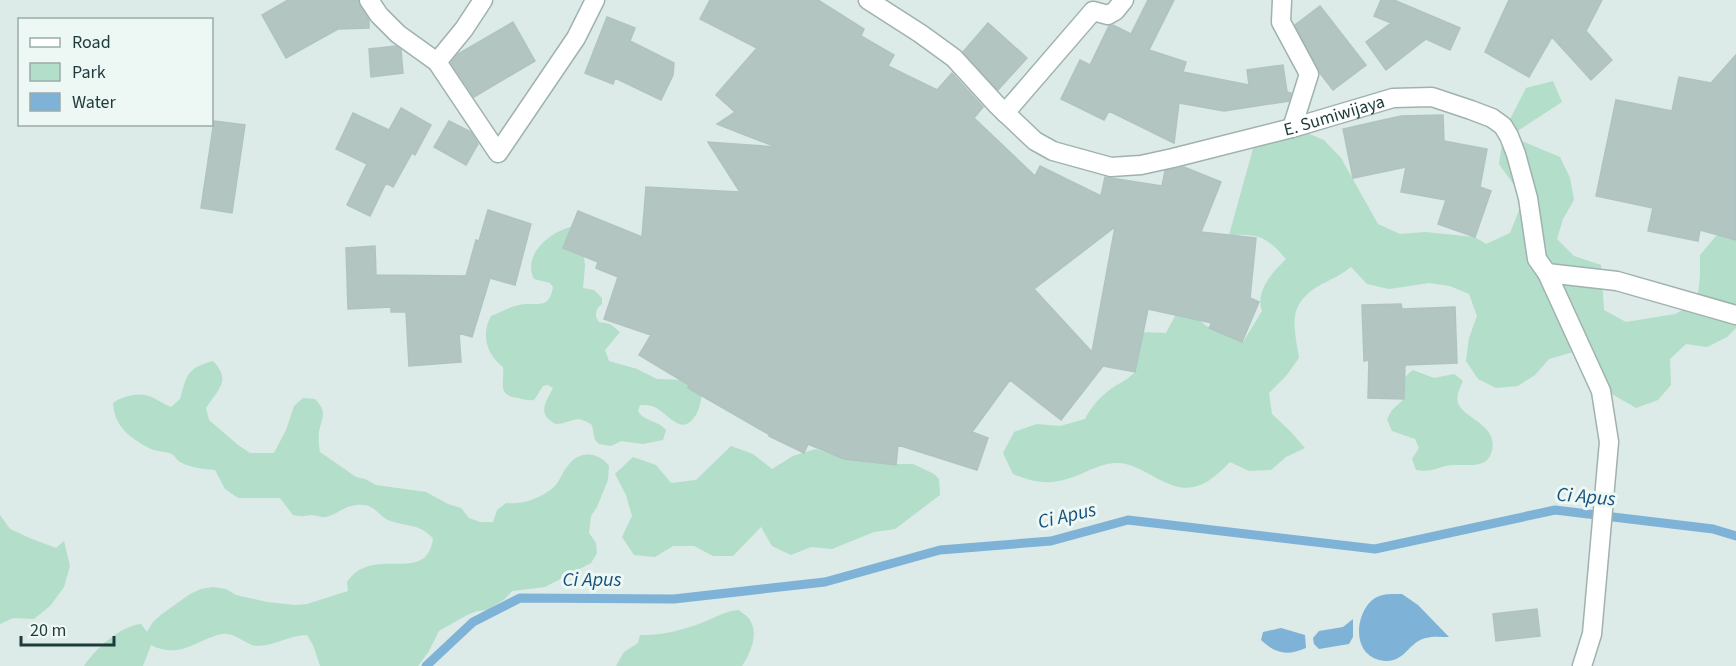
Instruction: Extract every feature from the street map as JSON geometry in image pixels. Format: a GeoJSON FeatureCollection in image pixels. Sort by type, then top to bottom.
{"type":"FeatureCollection","features":[{"type":"Feature","properties":{"kind":"street"},"geometry":{"type":"LineString","coordinates":[[369,0],[379,15],[398,34],[437,62],[498,153],[576,38],[595,0]]}},
{"type":"Feature","properties":{"kind":"street"},"geometry":{"type":"LineString","coordinates":[[437,62],[464,29],[483,0]]}},
{"type":"Feature","properties":{"kind":"street","name":"E. Sumiwijaya"},"geometry":{"type":"LineString","coordinates":[[868,0],[954,58],[1005,113],[1035,141],[1053,151],[1111,166],[1141,165],[1292,128],[1394,98],[1432,97],[1492,118],[1503,126],[1516,154],[1528,198],[1537,259],[1548,273],[1601,391],[1609,442],[1592,634],[1582,666]]}},
{"type":"Feature","properties":{"kind":"street"},"geometry":{"type":"LineString","coordinates":[[1005,113],[1093,11],[1108,15],[1115,11],[1124,0]]}},
{"type":"Feature","properties":{"kind":"street"},"geometry":{"type":"LineString","coordinates":[[1282,0],[1281,22],[1309,74],[1292,128]]}},
{"type":"Feature","properties":{"kind":"street"},"geometry":{"type":"LineString","coordinates":[[1548,273],[1617,281],[1736,315]]}},
{"type":"Feature","properties":{"kind":"green space"},"geometry":{"type":"Polygon","coordinates":[[[1553,81],[1562,102],[1510,136],[1560,157],[1570,178],[1574,200],[1563,219],[1557,239],[1574,256],[1601,265],[1604,310],[1626,322],[1675,314],[1697,302],[1700,255],[1716,236],[1736,233],[1736,328],[1727,337],[1707,347],[1686,344],[1670,359],[1671,385],[1658,400],[1636,408],[1600,387],[1577,351],[1549,359],[1535,375],[1518,386],[1496,388],[1478,379],[1466,361],[1469,338],[1477,316],[1469,294],[1450,286],[1429,283],[1389,289],[1367,284],[1351,267],[1310,292],[1298,307],[1295,316],[1295,335],[1299,358],[1286,376],[1269,393],[1272,414],[1305,448],[1286,457],[1271,470],[1249,471],[1230,462],[1206,482],[1187,488],[1167,483],[1139,469],[1119,463],[1110,463],[1064,480],[1048,482],[1013,474],[1003,453],[1014,432],[1037,424],[1060,426],[1085,419],[1100,398],[1135,372],[1136,338],[1142,332],[1166,333],[1181,305],[1209,328],[1225,322],[1243,342],[1262,311],[1261,296],[1266,283],[1286,259],[1273,245],[1261,238],[1229,235],[1254,145],[1302,131],[1324,140],[1341,158],[1378,224],[1400,234],[1425,232],[1475,237],[1486,244],[1510,233],[1520,208],[1514,185],[1499,164],[1504,131],[1526,88],[1553,81]]]}},
{"type":"Feature","properties":{"kind":"green space"},"geometry":{"type":"Polygon","coordinates":[[[571,227],[581,233],[585,266],[583,288],[594,290],[602,298],[602,304],[597,309],[596,317],[599,322],[610,324],[620,332],[605,350],[609,361],[637,369],[657,379],[684,380],[702,393],[697,413],[684,425],[675,422],[654,407],[640,405],[638,411],[641,415],[666,430],[663,440],[643,444],[621,441],[611,446],[599,444],[595,440],[592,425],[586,421],[578,419],[556,424],[546,416],[544,408],[553,388],[548,385],[543,386],[534,400],[511,397],[504,391],[503,367],[489,350],[487,343],[488,323],[491,316],[508,308],[545,303],[548,300],[553,287],[550,283],[534,279],[531,270],[532,262],[540,246],[546,240],[571,227]]]}},
{"type":"Feature","properties":{"kind":"green space"},"geometry":{"type":"Polygon","coordinates":[[[213,361],[222,374],[222,380],[206,408],[209,420],[250,453],[274,453],[286,430],[294,406],[303,398],[315,399],[323,411],[319,435],[320,452],[356,477],[376,485],[426,492],[461,508],[469,518],[480,522],[493,522],[497,510],[506,503],[525,502],[549,491],[556,485],[572,461],[582,455],[599,457],[609,466],[608,480],[591,516],[589,533],[596,543],[597,553],[591,563],[545,587],[512,591],[505,599],[488,610],[467,615],[439,631],[418,666],[320,666],[307,635],[257,646],[222,634],[180,649],[161,649],[151,645],[143,666],[84,666],[101,646],[117,634],[141,624],[147,632],[162,614],[201,589],[213,587],[267,602],[307,604],[348,591],[347,582],[358,571],[384,564],[410,563],[421,560],[429,552],[433,538],[427,533],[417,527],[387,519],[368,506],[347,507],[325,517],[300,516],[293,515],[280,498],[238,498],[225,489],[215,470],[190,466],[179,462],[172,454],[149,448],[136,440],[120,425],[113,403],[125,397],[140,394],[171,407],[180,399],[189,374],[197,367],[213,361]]]}},
{"type":"Feature","properties":{"kind":"green space"},"geometry":{"type":"Polygon","coordinates":[[[1413,370],[1434,378],[1454,374],[1463,381],[1458,403],[1490,434],[1492,450],[1486,461],[1477,465],[1453,465],[1427,471],[1416,470],[1412,459],[1419,448],[1415,439],[1392,431],[1387,419],[1392,410],[1404,399],[1403,382],[1413,370]]]}},
{"type":"Feature","properties":{"kind":"green space"},"geometry":{"type":"Polygon","coordinates":[[[731,446],[753,454],[772,469],[793,456],[816,449],[839,457],[888,464],[913,464],[934,474],[939,479],[940,495],[895,529],[874,532],[832,549],[811,547],[791,555],[772,546],[761,527],[733,556],[713,556],[694,546],[673,546],[655,557],[634,555],[622,537],[632,516],[626,495],[615,474],[633,457],[656,465],[671,483],[696,480],[731,446]]]}},
{"type":"Feature","properties":{"kind":"green space"},"geometry":{"type":"Polygon","coordinates":[[[0,515],[10,529],[32,539],[56,548],[64,541],[70,566],[64,587],[50,606],[34,619],[13,618],[0,624],[0,515]]]}},
{"type":"Feature","properties":{"kind":"green space"},"geometry":{"type":"Polygon","coordinates":[[[739,610],[749,619],[754,632],[748,656],[742,666],[616,666],[624,652],[638,643],[640,635],[677,631],[739,610]]]}},
{"type":"Feature","properties":{"kind":"water"},"geometry":{"type":"Polygon","coordinates":[[[1402,594],[1418,605],[1449,637],[1426,638],[1414,644],[1395,660],[1379,660],[1370,656],[1360,641],[1360,621],[1363,612],[1368,604],[1378,596],[1402,594]]]}},
{"type":"Feature","properties":{"kind":"water"},"geometry":{"type":"Polygon","coordinates":[[[1353,619],[1353,637],[1349,644],[1319,649],[1314,644],[1313,638],[1319,631],[1343,627],[1353,619]]]}},
{"type":"Feature","properties":{"kind":"water"},"geometry":{"type":"Polygon","coordinates":[[[1281,628],[1305,635],[1306,648],[1287,653],[1277,651],[1261,640],[1263,632],[1281,628]]]}},
{"type":"Feature","properties":{"kind":"building"},"geometry":{"type":"Polygon","coordinates":[[[288,0],[358,0],[369,20],[369,28],[338,29],[286,58],[262,15],[288,0]]]}},
{"type":"Feature","properties":{"kind":"building"},"geometry":{"type":"Polygon","coordinates":[[[710,0],[818,0],[864,29],[861,36],[894,55],[888,66],[937,90],[952,73],[983,107],[974,118],[1035,176],[1040,166],[1101,196],[1105,177],[1162,186],[1165,171],[1184,167],[1221,182],[1201,232],[1256,238],[1250,298],[1259,302],[1242,342],[1209,328],[1212,323],[1148,309],[1135,372],[1103,366],[1061,420],[1010,380],[972,432],[988,438],[977,470],[898,445],[896,465],[844,459],[808,444],[804,453],[769,436],[688,388],[689,385],[639,355],[651,335],[604,319],[618,277],[596,268],[598,262],[563,248],[578,211],[642,237],[646,187],[740,192],[708,142],[776,147],[717,124],[735,112],[716,95],[757,48],[700,19],[710,0]],[[1115,227],[1034,289],[1092,352],[1115,227]]]}},
{"type":"Feature","properties":{"kind":"building"},"geometry":{"type":"Polygon","coordinates":[[[1148,0],[1174,0],[1149,50],[1186,62],[1183,72],[1249,85],[1247,70],[1283,65],[1287,92],[1291,93],[1289,101],[1224,111],[1179,103],[1174,143],[1109,111],[1104,120],[1061,99],[1080,60],[1090,65],[1109,26],[1113,25],[1131,34],[1148,0]]]}},
{"type":"Feature","properties":{"kind":"building"},"geometry":{"type":"Polygon","coordinates":[[[1381,0],[1394,0],[1460,28],[1450,50],[1426,39],[1386,70],[1366,42],[1391,23],[1374,16],[1381,0]]]}},
{"type":"Feature","properties":{"kind":"building"},"geometry":{"type":"Polygon","coordinates":[[[1509,0],[1602,0],[1586,31],[1612,60],[1591,80],[1552,37],[1529,77],[1485,52],[1509,0]]]}},
{"type":"Feature","properties":{"kind":"building"},"geometry":{"type":"Polygon","coordinates":[[[1320,6],[1366,65],[1333,90],[1320,73],[1295,25],[1320,6]]]}},
{"type":"Feature","properties":{"kind":"building"},"geometry":{"type":"Polygon","coordinates":[[[607,17],[635,28],[630,41],[674,63],[673,75],[661,100],[615,78],[613,84],[585,73],[607,17]]]}},
{"type":"Feature","properties":{"kind":"building"},"geometry":{"type":"Polygon","coordinates":[[[513,22],[535,61],[474,97],[451,63],[458,54],[513,22]]]}},
{"type":"Feature","properties":{"kind":"building"},"geometry":{"type":"Polygon","coordinates":[[[988,23],[1027,58],[998,90],[963,52],[988,23]]]}},
{"type":"Feature","properties":{"kind":"building"},"geometry":{"type":"Polygon","coordinates":[[[396,46],[401,50],[403,73],[371,77],[369,49],[396,46]]]}},
{"type":"Feature","properties":{"kind":"building"},"geometry":{"type":"Polygon","coordinates":[[[1736,55],[1736,240],[1700,230],[1698,241],[1648,231],[1653,208],[1596,196],[1616,100],[1672,111],[1679,77],[1711,83],[1736,55]]]}},
{"type":"Feature","properties":{"kind":"building"},"geometry":{"type":"Polygon","coordinates":[[[401,108],[431,125],[415,155],[412,153],[393,187],[386,183],[370,216],[347,205],[367,164],[336,149],[353,113],[389,130],[401,108]]]}},
{"type":"Feature","properties":{"kind":"building"},"geometry":{"type":"Polygon","coordinates":[[[1443,115],[1444,141],[1487,149],[1480,187],[1491,191],[1475,237],[1438,224],[1446,200],[1401,192],[1406,167],[1353,178],[1343,129],[1401,116],[1443,115]]]}},
{"type":"Feature","properties":{"kind":"building"},"geometry":{"type":"Polygon","coordinates":[[[214,121],[245,125],[232,213],[201,208],[214,121]]]}},
{"type":"Feature","properties":{"kind":"building"},"geometry":{"type":"Polygon","coordinates":[[[449,121],[471,132],[478,144],[466,165],[434,147],[449,121]]]}},
{"type":"Feature","properties":{"kind":"building"},"geometry":{"type":"Polygon","coordinates":[[[488,210],[531,224],[515,285],[490,278],[472,337],[459,333],[461,362],[409,366],[406,312],[391,312],[391,307],[348,309],[346,248],[375,246],[376,275],[466,276],[476,240],[479,241],[488,210]]]}},
{"type":"Feature","properties":{"kind":"building"},"geometry":{"type":"Polygon","coordinates":[[[1401,304],[1402,309],[1455,307],[1457,363],[1405,365],[1404,399],[1368,398],[1369,360],[1364,361],[1362,305],[1401,304]]]}},
{"type":"Feature","properties":{"kind":"building"},"geometry":{"type":"Polygon","coordinates":[[[1537,609],[1540,636],[1496,641],[1493,614],[1537,609]]]}},
{"type":"Feature","properties":{"kind":"waterway","name":"Ci Apus"},"geometry":{"type":"LineString","coordinates":[[426,666],[473,622],[520,598],[674,599],[825,582],[940,550],[1051,541],[1128,520],[1375,549],[1555,510],[1713,529],[1736,536]]}}]}
